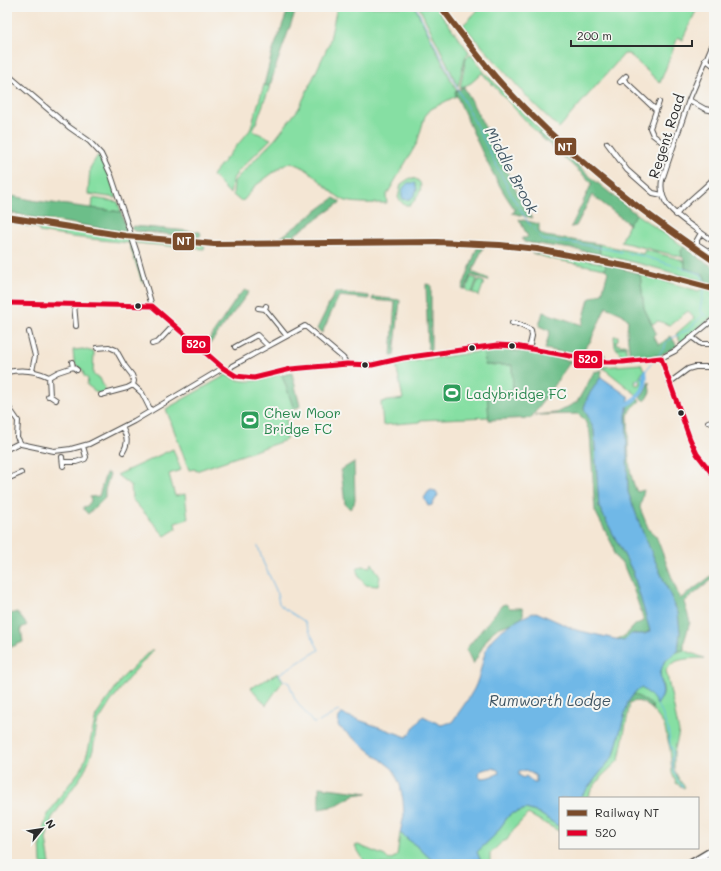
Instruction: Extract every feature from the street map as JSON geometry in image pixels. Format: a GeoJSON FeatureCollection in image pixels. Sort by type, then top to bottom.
{"type":"FeatureCollection","features":[{"type":"Feature","properties":{"kind":"highway"},"geometry":{"type":"LineString","coordinates":[[689,864],[714,849]]}},
{"type":"Feature","properties":{"kind":"highway"},"geometry":{"type":"LineString","coordinates":[[700,864],[714,856]]}},
{"type":"Feature","properties":{"kind":"street","name":"Regent Road"},"geometry":{"type":"LineString","coordinates":[[714,41],[705,59],[689,100],[662,180],[661,190],[666,203],[676,215],[714,241]]}},
{"type":"Feature","properties":{"kind":"street"},"geometry":{"type":"LineString","coordinates":[[705,59],[714,66]]}},
{"type":"Feature","properties":{"kind":"street"},"geometry":{"type":"LineString","coordinates":[[7,74],[96,147],[106,163],[111,175],[137,253],[152,306],[222,368],[236,376],[254,378],[291,369],[347,364],[372,365],[403,358],[494,345],[505,345],[603,362],[630,362],[661,358],[675,351],[693,338],[714,319]]}},
{"type":"Feature","properties":{"kind":"street"},"geometry":{"type":"LineString","coordinates":[[623,79],[656,110]]}},
{"type":"Feature","properties":{"kind":"street"},"geometry":{"type":"LineString","coordinates":[[689,100],[705,109],[714,111]]}},
{"type":"Feature","properties":{"kind":"street"},"geometry":{"type":"LineString","coordinates":[[659,102],[650,128],[651,132],[672,150]]}},
{"type":"Feature","properties":{"kind":"street"},"geometry":{"type":"LineString","coordinates":[[607,144],[627,170],[653,193],[662,195]]}},
{"type":"Feature","properties":{"kind":"street"},"geometry":{"type":"LineString","coordinates":[[676,215],[687,202],[714,178]]}},
{"type":"Feature","properties":{"kind":"street"},"geometry":{"type":"LineString","coordinates":[[701,233],[697,240],[697,244],[714,254]]}},
{"type":"Feature","properties":{"kind":"street"},"geometry":{"type":"LineString","coordinates":[[7,303],[152,306]]}},
{"type":"Feature","properties":{"kind":"street"},"geometry":{"type":"LineString","coordinates":[[74,304],[76,326]]}},
{"type":"Feature","properties":{"kind":"street"},"geometry":{"type":"LineString","coordinates":[[258,308],[265,307],[286,335]]}},
{"type":"Feature","properties":{"kind":"street"},"geometry":{"type":"LineString","coordinates":[[512,323],[531,330],[532,336],[529,349]]}},
{"type":"Feature","properties":{"kind":"street"},"geometry":{"type":"LineString","coordinates":[[152,344],[158,345],[174,325]]}},
{"type":"Feature","properties":{"kind":"street"},"geometry":{"type":"LineString","coordinates":[[228,372],[232,366],[286,335],[305,326],[344,358],[347,364]]}},
{"type":"Feature","properties":{"kind":"street"},"geometry":{"type":"LineString","coordinates":[[29,332],[32,336],[35,356],[32,371]]}},
{"type":"Feature","properties":{"kind":"street"},"geometry":{"type":"LineString","coordinates":[[235,347],[257,335],[268,346]]}},
{"type":"Feature","properties":{"kind":"street"},"geometry":{"type":"LineString","coordinates":[[239,337],[242,342]]}},
{"type":"Feature","properties":{"kind":"street"},"geometry":{"type":"LineString","coordinates":[[693,338],[701,344],[714,344]]}},
{"type":"Feature","properties":{"kind":"street"},"geometry":{"type":"LineString","coordinates":[[97,348],[109,348],[116,350],[132,375],[134,381],[133,385]]}},
{"type":"Feature","properties":{"kind":"street"},"geometry":{"type":"LineString","coordinates":[[661,358],[696,454],[714,476]]}},
{"type":"Feature","properties":{"kind":"street"},"geometry":{"type":"LineString","coordinates":[[49,377],[74,366]]}},
{"type":"Feature","properties":{"kind":"street"},"geometry":{"type":"LineString","coordinates":[[669,383],[688,369],[695,367],[714,368]]}},
{"type":"Feature","properties":{"kind":"street"},"geometry":{"type":"LineString","coordinates":[[7,449],[19,443],[54,451],[83,446],[152,411],[222,368]]}},
{"type":"Feature","properties":{"kind":"street"},"geometry":{"type":"LineString","coordinates":[[7,372],[22,370],[32,371],[49,377]]}},
{"type":"Feature","properties":{"kind":"street"},"geometry":{"type":"LineString","coordinates":[[49,377],[49,396],[56,400]]}},
{"type":"Feature","properties":{"kind":"street"},"geometry":{"type":"LineString","coordinates":[[133,385],[142,393],[152,411]]}},
{"type":"Feature","properties":{"kind":"street"},"geometry":{"type":"LineString","coordinates":[[101,396],[133,385]]}},
{"type":"Feature","properties":{"kind":"street"},"geometry":{"type":"LineString","coordinates":[[7,405],[18,421],[17,437],[19,443]]}},
{"type":"Feature","properties":{"kind":"street"},"geometry":{"type":"LineString","coordinates":[[708,422],[714,420]]}},
{"type":"Feature","properties":{"kind":"street"},"geometry":{"type":"LineString","coordinates":[[122,427],[128,439],[128,445],[123,452]]}},
{"type":"Feature","properties":{"kind":"street"},"geometry":{"type":"LineString","coordinates":[[63,462],[76,462],[85,459],[86,457],[83,446]]}},
{"type":"Feature","properties":{"kind":"street"},"geometry":{"type":"LineString","coordinates":[[7,479],[21,473]]}},
{"type":"Feature","properties":{"kind":"green space"},"geometry":{"type":"Polygon","coordinates":[[[289,7],[297,7],[270,86],[264,85],[272,53],[289,7]]]}},
{"type":"Feature","properties":{"kind":"green space"},"geometry":{"type":"Polygon","coordinates":[[[337,7],[415,7],[457,91],[455,92],[456,96],[431,109],[425,116],[417,143],[386,196],[387,203],[361,203],[346,201],[331,191],[309,171],[301,166],[293,164],[285,164],[255,186],[244,200],[240,201],[233,195],[234,181],[276,138],[299,108],[329,44],[337,7]]]}},
{"type":"Feature","properties":{"kind":"green space"},"geometry":{"type":"Polygon","coordinates":[[[419,7],[436,7],[469,52],[465,58],[458,87],[446,61],[419,7]]]}},
{"type":"Feature","properties":{"kind":"green space"},"geometry":{"type":"Polygon","coordinates":[[[479,7],[698,7],[682,40],[678,37],[660,83],[629,54],[624,54],[559,128],[530,100],[463,25],[479,7]]]}},
{"type":"Feature","properties":{"kind":"green space"},"geometry":{"type":"Polygon","coordinates":[[[471,54],[484,72],[541,131],[538,134],[482,73],[471,83],[460,88],[466,58],[471,54]]]}},
{"type":"Feature","properties":{"kind":"green space"},"geometry":{"type":"Polygon","coordinates":[[[264,85],[270,86],[253,131],[271,139],[239,170],[233,179],[230,194],[212,175],[250,130],[264,85]]]}},
{"type":"Feature","properties":{"kind":"green space"},"geometry":{"type":"Polygon","coordinates":[[[464,87],[526,211],[533,218],[512,213],[515,210],[490,167],[455,92],[464,87]]]}},
{"type":"Feature","properties":{"kind":"green space"},"geometry":{"type":"Polygon","coordinates":[[[541,131],[594,180],[636,214],[629,224],[592,195],[576,226],[571,227],[592,183],[538,134],[541,131]]]}},
{"type":"Feature","properties":{"kind":"green space"},"geometry":{"type":"Polygon","coordinates":[[[98,155],[107,169],[117,198],[88,194],[90,168],[98,155]]]}},
{"type":"Feature","properties":{"kind":"green space"},"geometry":{"type":"Polygon","coordinates":[[[410,178],[416,179],[421,185],[419,194],[410,205],[404,205],[398,198],[401,184],[410,178]]]}},
{"type":"Feature","properties":{"kind":"green space"},"geometry":{"type":"Polygon","coordinates":[[[7,195],[37,201],[121,212],[127,232],[7,212],[7,195]]]}},
{"type":"Feature","properties":{"kind":"green space"},"geometry":{"type":"Polygon","coordinates":[[[93,198],[118,202],[121,212],[92,208],[93,198]]]}},
{"type":"Feature","properties":{"kind":"green space"},"geometry":{"type":"Polygon","coordinates":[[[334,198],[341,202],[294,235],[294,238],[280,238],[334,198]]]}},
{"type":"Feature","properties":{"kind":"green space"},"geometry":{"type":"Polygon","coordinates":[[[636,214],[684,247],[681,251],[682,257],[621,242],[629,224],[636,214]]]}},
{"type":"Feature","properties":{"kind":"green space"},"geometry":{"type":"Polygon","coordinates":[[[7,219],[129,238],[144,282],[142,282],[129,243],[39,232],[38,228],[7,222],[7,219]]]}},
{"type":"Feature","properties":{"kind":"green space"},"geometry":{"type":"Polygon","coordinates":[[[519,219],[539,224],[539,232],[545,236],[599,244],[600,254],[524,242],[522,238],[528,237],[519,219]]]}},
{"type":"Feature","properties":{"kind":"green space"},"geometry":{"type":"Polygon","coordinates":[[[133,226],[200,232],[201,235],[199,237],[134,231],[131,228],[133,226]]]}},
{"type":"Feature","properties":{"kind":"green space"},"geometry":{"type":"Polygon","coordinates":[[[135,239],[205,244],[204,249],[136,243],[135,239]]]}},
{"type":"Feature","properties":{"kind":"green space"},"geometry":{"type":"Polygon","coordinates":[[[599,244],[643,254],[645,250],[679,259],[685,262],[685,268],[704,275],[706,282],[600,254],[599,244]]]}},
{"type":"Feature","properties":{"kind":"green space"},"geometry":{"type":"Polygon","coordinates":[[[684,247],[698,256],[698,258],[714,267],[714,285],[706,282],[704,275],[685,268],[685,260],[682,257],[681,251],[684,247]]]}},
{"type":"Feature","properties":{"kind":"green space"},"geometry":{"type":"Polygon","coordinates":[[[477,248],[483,248],[472,272],[489,279],[488,281],[471,275],[465,289],[462,289],[477,248]]]}},
{"type":"Feature","properties":{"kind":"green space"},"geometry":{"type":"Polygon","coordinates":[[[532,253],[572,257],[606,264],[605,269],[552,259],[532,253]]]}},
{"type":"Feature","properties":{"kind":"green space"},"geometry":{"type":"Polygon","coordinates":[[[606,264],[640,274],[644,308],[656,333],[653,336],[659,345],[671,336],[677,346],[661,355],[630,358],[627,332],[628,320],[622,314],[606,307],[590,342],[579,355],[545,349],[550,331],[539,326],[543,312],[582,325],[589,299],[602,293],[608,272],[605,269],[606,264]]]}},
{"type":"Feature","properties":{"kind":"green space"},"geometry":{"type":"Polygon","coordinates":[[[640,274],[698,291],[705,288],[714,292],[714,315],[681,343],[676,334],[694,318],[688,311],[670,325],[658,321],[652,324],[644,308],[640,274]]]}},
{"type":"Feature","properties":{"kind":"green space"},"geometry":{"type":"Polygon","coordinates":[[[471,277],[477,279],[472,293],[466,290],[471,277]]]}},
{"type":"Feature","properties":{"kind":"green space"},"geometry":{"type":"Polygon","coordinates":[[[478,280],[484,282],[479,296],[473,293],[478,280]]]}},
{"type":"Feature","properties":{"kind":"green space"},"geometry":{"type":"Polygon","coordinates":[[[426,284],[431,285],[431,350],[428,350],[426,284]]]}},
{"type":"Feature","properties":{"kind":"green space"},"geometry":{"type":"Polygon","coordinates":[[[245,290],[249,292],[206,349],[204,347],[239,295],[245,290]]]}},
{"type":"Feature","properties":{"kind":"green space"},"geometry":{"type":"Polygon","coordinates":[[[335,292],[369,296],[369,299],[339,296],[322,333],[317,329],[335,292]]]}},
{"type":"Feature","properties":{"kind":"green space"},"geometry":{"type":"Polygon","coordinates":[[[373,297],[400,300],[394,356],[391,356],[395,302],[372,300],[373,297]]]}},
{"type":"Feature","properties":{"kind":"green space"},"geometry":{"type":"Polygon","coordinates":[[[614,336],[618,336],[618,340],[616,341],[617,345],[620,344],[620,346],[626,344],[627,346],[617,348],[626,347],[627,356],[624,357],[615,347],[614,336]]]}},
{"type":"Feature","properties":{"kind":"green space"},"geometry":{"type":"Polygon","coordinates":[[[83,349],[94,352],[93,374],[100,378],[106,392],[99,394],[87,385],[88,379],[84,376],[83,370],[74,360],[73,350],[83,349]]]}},
{"type":"Feature","properties":{"kind":"green space"},"geometry":{"type":"Polygon","coordinates":[[[500,349],[527,352],[571,361],[531,418],[489,420],[487,392],[513,391],[512,365],[485,365],[484,351],[500,349]]]}},
{"type":"Feature","properties":{"kind":"green space"},"geometry":{"type":"Polygon","coordinates":[[[484,351],[485,365],[512,365],[513,391],[487,392],[489,417],[420,420],[420,422],[383,425],[381,402],[403,399],[396,364],[484,351]]]}},
{"type":"Feature","properties":{"kind":"green space"},"geometry":{"type":"Polygon","coordinates":[[[587,352],[604,354],[605,356],[603,358],[586,355],[587,352]]]}},
{"type":"Feature","properties":{"kind":"green space"},"geometry":{"type":"Polygon","coordinates":[[[641,364],[644,370],[639,379],[636,380],[635,384],[641,384],[640,380],[644,375],[644,384],[643,388],[637,395],[602,367],[641,364]]]}},
{"type":"Feature","properties":{"kind":"green space"},"geometry":{"type":"Polygon","coordinates":[[[602,370],[601,377],[588,396],[584,408],[594,430],[599,507],[633,572],[650,630],[642,634],[634,633],[624,641],[617,639],[625,636],[636,624],[644,621],[623,564],[614,554],[613,546],[595,511],[590,433],[585,421],[579,414],[535,415],[556,413],[577,402],[594,372],[602,370]]]}},
{"type":"Feature","properties":{"kind":"green space"},"geometry":{"type":"Polygon","coordinates":[[[292,373],[300,406],[294,409],[282,375],[292,373]]]}},
{"type":"Feature","properties":{"kind":"green space"},"geometry":{"type":"Polygon","coordinates":[[[280,374],[282,375],[294,409],[287,419],[286,440],[196,471],[195,469],[189,470],[166,409],[226,375],[240,380],[253,381],[280,374]]]}},
{"type":"Feature","properties":{"kind":"green space"},"geometry":{"type":"Polygon","coordinates":[[[649,382],[650,392],[645,401],[640,398],[645,392],[649,382]]]}},
{"type":"Feature","properties":{"kind":"green space"},"geometry":{"type":"Polygon","coordinates":[[[638,399],[640,401],[630,410],[628,416],[631,474],[637,492],[644,490],[640,508],[649,530],[656,536],[680,599],[714,574],[714,578],[684,602],[690,622],[684,642],[684,650],[678,651],[680,632],[678,613],[643,533],[628,492],[626,415],[628,406],[638,399]]]}},
{"type":"Feature","properties":{"kind":"green space"},"geometry":{"type":"Polygon","coordinates":[[[173,449],[181,470],[169,474],[175,496],[185,494],[188,519],[175,523],[176,529],[165,536],[132,499],[131,486],[117,475],[173,449]]]}},
{"type":"Feature","properties":{"kind":"green space"},"geometry":{"type":"Polygon","coordinates":[[[354,462],[355,499],[354,504],[350,509],[345,504],[341,470],[354,462]]]}},
{"type":"Feature","properties":{"kind":"green space"},"geometry":{"type":"Polygon","coordinates":[[[106,473],[110,474],[105,490],[105,498],[88,514],[83,507],[87,506],[91,501],[90,497],[99,496],[106,473]]]}},
{"type":"Feature","properties":{"kind":"green space"},"geometry":{"type":"Polygon","coordinates":[[[372,563],[380,577],[378,586],[366,585],[358,574],[357,569],[362,566],[370,567],[372,563]]]}},
{"type":"Feature","properties":{"kind":"green space"},"geometry":{"type":"Polygon","coordinates":[[[506,604],[510,608],[522,608],[522,617],[519,620],[495,630],[486,641],[473,664],[466,649],[502,605],[506,604]]]}},
{"type":"Feature","properties":{"kind":"green space"},"geometry":{"type":"Polygon","coordinates":[[[17,612],[27,625],[21,628],[23,642],[7,648],[7,615],[17,612]]]}},
{"type":"Feature","properties":{"kind":"green space"},"geometry":{"type":"Polygon","coordinates":[[[151,650],[153,650],[127,680],[97,724],[93,750],[84,772],[52,818],[46,839],[50,864],[41,864],[40,840],[47,816],[82,768],[88,751],[96,716],[123,677],[151,650]]]}},
{"type":"Feature","properties":{"kind":"green space"},"geometry":{"type":"Polygon","coordinates":[[[684,650],[704,658],[678,661],[669,666],[666,670],[679,732],[674,753],[674,770],[685,787],[684,788],[676,783],[672,773],[670,748],[664,725],[652,709],[652,705],[634,694],[641,688],[654,699],[657,704],[663,695],[660,675],[662,666],[676,653],[684,650]]]}},
{"type":"Feature","properties":{"kind":"green space"},"geometry":{"type":"Polygon","coordinates":[[[278,673],[283,681],[266,705],[251,688],[278,673]]]}},
{"type":"Feature","properties":{"kind":"green space"},"geometry":{"type":"Polygon","coordinates":[[[634,694],[652,705],[652,709],[641,702],[628,702],[634,694]]]}},
{"type":"Feature","properties":{"kind":"green space"},"geometry":{"type":"Polygon","coordinates":[[[628,702],[630,703],[619,760],[602,776],[588,797],[581,797],[614,755],[628,702]]]}},
{"type":"Feature","properties":{"kind":"green space"},"geometry":{"type":"Polygon","coordinates":[[[319,787],[368,793],[354,795],[335,806],[319,809],[319,787]]]}},
{"type":"Feature","properties":{"kind":"green space"},"geometry":{"type":"Polygon","coordinates":[[[526,809],[539,813],[558,826],[559,825],[559,831],[528,814],[513,830],[507,840],[502,842],[490,854],[490,864],[482,864],[477,852],[494,836],[510,814],[526,809]]]}},
{"type":"Feature","properties":{"kind":"green space"},"geometry":{"type":"Polygon","coordinates":[[[400,833],[436,864],[368,864],[365,862],[355,846],[358,845],[385,856],[389,860],[397,856],[400,833]]]}},
{"type":"Feature","properties":{"kind":"water"},"geometry":{"type":"Polygon","coordinates":[[[408,183],[415,183],[417,189],[411,199],[403,199],[402,190],[408,183]]]}},
{"type":"Feature","properties":{"kind":"water","name":"Rumworth Lodge"},"geometry":{"type":"Polygon","coordinates":[[[601,377],[629,397],[626,415],[628,492],[643,533],[678,613],[680,632],[678,651],[664,662],[660,674],[663,692],[657,705],[648,693],[641,688],[636,691],[628,702],[614,755],[581,797],[559,797],[558,826],[539,813],[526,809],[510,814],[494,836],[477,852],[482,864],[436,864],[400,833],[404,815],[403,800],[400,785],[393,769],[338,726],[339,717],[342,714],[407,737],[423,716],[441,725],[452,722],[474,689],[488,645],[503,629],[536,612],[576,630],[624,641],[631,634],[645,634],[650,631],[633,572],[599,507],[594,430],[584,408],[588,396],[601,377]],[[493,768],[486,769],[480,771],[479,775],[481,778],[493,776],[499,773],[498,770],[493,768]],[[526,770],[519,772],[519,775],[523,778],[526,776],[534,783],[536,783],[536,776],[526,770]]]}},
{"type":"Feature","properties":{"kind":"water"},"geometry":{"type":"Polygon","coordinates":[[[431,490],[436,491],[438,495],[432,505],[428,506],[424,498],[431,490]]]}},
{"type":"Feature","properties":{"kind":"waterway","name":"Middle Brook"},"geometry":{"type":"LineString","coordinates":[[416,7],[512,196],[528,222],[543,240],[580,244],[643,256],[701,274],[705,282],[700,310],[707,316]]}},
{"type":"Feature","properties":{"kind":"waterway"},"geometry":{"type":"LineString","coordinates":[[658,356],[667,341],[689,329],[703,315]]}},
{"type":"Feature","properties":{"kind":"waterway"},"geometry":{"type":"LineString","coordinates":[[637,382],[654,360]]}},
{"type":"Feature","properties":{"kind":"waterway"},"geometry":{"type":"LineString","coordinates":[[628,404],[642,391],[645,383],[645,372]]}},
{"type":"Feature","properties":{"kind":"waterway"},"geometry":{"type":"LineString","coordinates":[[258,546],[263,562],[276,590],[279,603],[282,607],[304,621],[319,650],[279,674],[282,678]]}},
{"type":"Feature","properties":{"kind":"waterway"},"geometry":{"type":"LineString","coordinates":[[283,680],[289,683],[295,699],[313,723],[315,723]]}},
{"type":"Feature","properties":{"kind":"waterway"},"geometry":{"type":"LineString","coordinates":[[657,705],[661,710],[668,728],[670,745],[673,751],[672,764],[674,772],[678,781],[683,787]]}},
{"type":"Feature","properties":{"kind":"waterway"},"geometry":{"type":"LineString","coordinates":[[319,722],[338,711],[342,714]]}},
{"type":"Feature","properties":{"kind":"rail line","name":"NT"},"geometry":{"type":"LineString","coordinates":[[441,7],[476,54],[499,81],[548,131],[574,155],[628,199],[714,261]]}},
{"type":"Feature","properties":{"kind":"rail line","name":"NT"},"geometry":{"type":"LineString","coordinates":[[7,217],[126,236],[214,244],[437,242],[500,245],[537,249],[635,268],[714,289]]}},
{"type":"Feature","properties":{"kind":"transit line","name":"520"},"geometry":{"type":"LineString","coordinates":[[7,303],[152,306],[223,368],[236,376],[254,378],[291,369],[347,364],[372,365],[403,358],[497,345],[515,346],[603,362],[623,362],[661,358],[690,439],[697,454],[714,476]]}},
{"type":"Feature","properties":{"kind":"place","name":"Ladybridge FC"},"geometry":{"type":"Point","coordinates":[452,393]}},
{"type":"Feature","properties":{"kind":"place","name":"Chew Moor Bridge FC"},"geometry":{"type":"Point","coordinates":[250,420]}}]}
